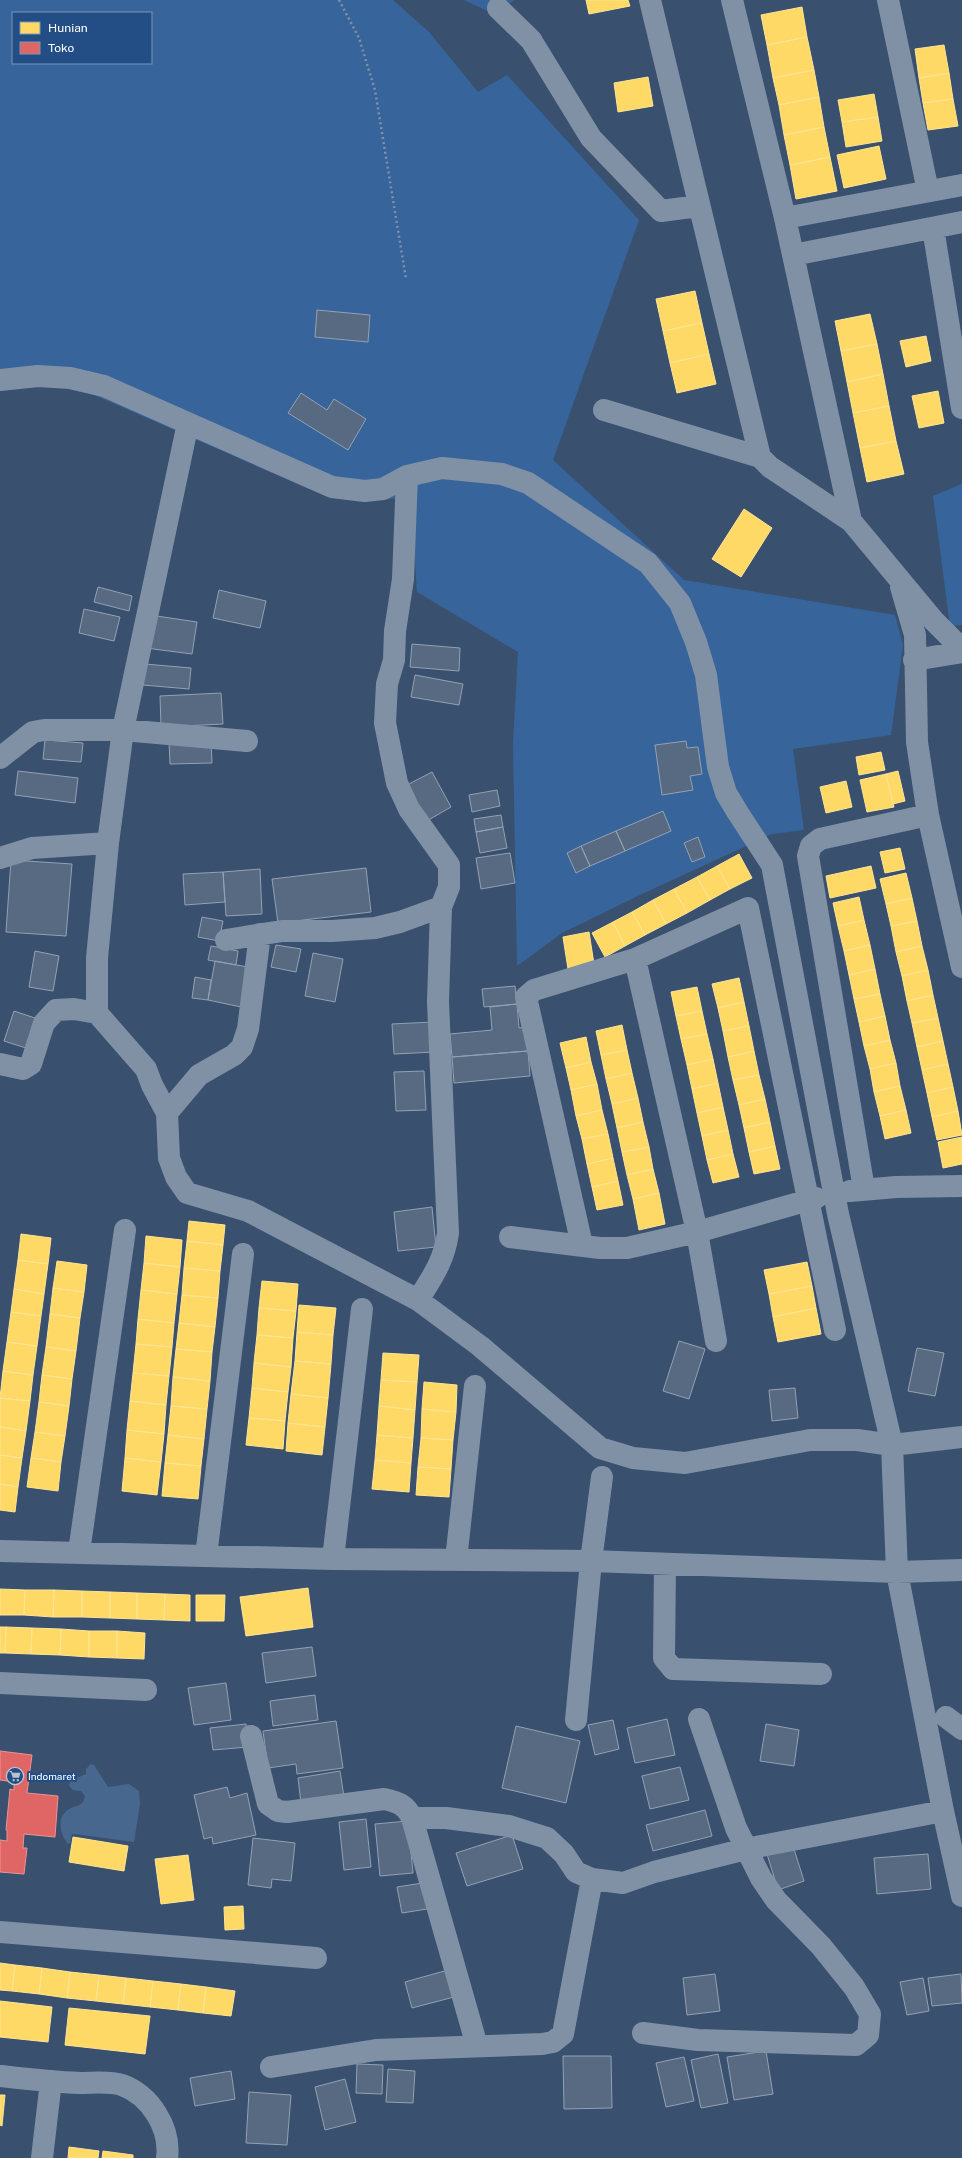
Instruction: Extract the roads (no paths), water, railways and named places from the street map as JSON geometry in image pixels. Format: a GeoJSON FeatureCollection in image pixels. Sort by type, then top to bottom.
{"type":"FeatureCollection","features":[{"type":"Feature","properties":{"kind":"street"},"geometry":{"type":"LineString","coordinates":[[650,0],[760,457]]}},
{"type":"Feature","properties":{"kind":"street"},"geometry":{"type":"LineString","coordinates":[[732,0],[785,218],[851,521]]}},
{"type":"Feature","properties":{"kind":"street"},"geometry":{"type":"LineString","coordinates":[[888,0],[928,192]]}},
{"type":"Feature","properties":{"kind":"street"},"geometry":{"type":"LineString","coordinates":[[498,8],[531,40],[591,138],[661,212],[699,206]]}},
{"type":"Feature","properties":{"kind":"street"},"geometry":{"type":"LineString","coordinates":[[785,218],[962,185]]}},
{"type":"Feature","properties":{"kind":"street"},"geometry":{"type":"LineString","coordinates":[[793,255],[962,222]]}},
{"type":"Feature","properties":{"kind":"street"},"geometry":{"type":"LineString","coordinates":[[932,228],[962,408]]}},
{"type":"Feature","properties":{"kind":"street"},"geometry":{"type":"LineString","coordinates":[[0,380],[38,376],[70,378],[104,386],[332,487],[365,491],[383,489],[407,476],[442,468],[502,474],[528,484],[648,563],[680,603],[696,642],[706,675],[713,717],[718,767],[726,793],[772,865],[838,1214],[892,1445],[898,1572],[943,1811],[962,1896]]}},
{"type":"Feature","properties":{"kind":"street"},"geometry":{"type":"LineString","coordinates":[[604,410],[760,457],[770,466],[851,521],[934,621],[962,649]]}},
{"type":"Feature","properties":{"kind":"street"},"geometry":{"type":"LineString","coordinates":[[97,1013],[97,958],[108,843],[123,730],[188,423]]}},
{"type":"Feature","properties":{"kind":"street"},"geometry":{"type":"LineString","coordinates":[[407,476],[404,579],[395,631],[394,660],[388,684],[385,723],[393,768],[403,796],[409,809],[449,865],[449,887],[441,907],[438,1002],[448,1233],[446,1250],[438,1268],[418,1300]]}},
{"type":"Feature","properties":{"kind":"street"},"geometry":{"type":"LineString","coordinates":[[898,577],[915,635],[914,660],[917,742],[928,815],[962,967]]}},
{"type":"Feature","properties":{"kind":"street"},"geometry":{"type":"LineString","coordinates":[[914,660],[962,652]]}},
{"type":"Feature","properties":{"kind":"street"},"geometry":{"type":"LineString","coordinates":[[0,758],[33,732],[44,730],[123,730],[247,741]]}},
{"type":"Feature","properties":{"kind":"street"},"geometry":{"type":"LineString","coordinates":[[928,815],[820,839],[811,846],[808,856],[857,1190],[962,1186]]}},
{"type":"Feature","properties":{"kind":"street"},"geometry":{"type":"LineString","coordinates":[[0,858],[32,848],[108,843]]}},
{"type":"Feature","properties":{"kind":"street"},"geometry":{"type":"LineString","coordinates":[[226,940],[282,931],[332,931],[375,928],[400,922],[441,907]]}},
{"type":"Feature","properties":{"kind":"street"},"geometry":{"type":"LineString","coordinates":[[582,1245],[526,997],[534,990],[634,959],[748,908],[812,1198],[835,1330]]}},
{"type":"Feature","properties":{"kind":"street"},"geometry":{"type":"LineString","coordinates":[[167,1113],[199,1075],[234,1055],[242,1047],[248,1029],[260,934]]}},
{"type":"Feature","properties":{"kind":"street"},"geometry":{"type":"LineString","coordinates":[[634,959],[697,1232],[716,1341]]}},
{"type":"Feature","properties":{"kind":"street"},"geometry":{"type":"LineString","coordinates":[[0,1064],[23,1069],[31,1064],[44,1023],[56,1010],[74,1009],[97,1013],[146,1069],[152,1086],[167,1113],[169,1158],[176,1177],[187,1193],[248,1211],[418,1300],[480,1346],[600,1448],[633,1458],[685,1464],[810,1440],[857,1440],[892,1445],[962,1437]]}},
{"type":"Feature","properties":{"kind":"street"},"geometry":{"type":"LineString","coordinates":[[510,1237],[600,1248],[627,1248],[697,1232],[812,1198]]}},
{"type":"Feature","properties":{"kind":"street"},"geometry":{"type":"LineString","coordinates":[[79,1552],[125,1230]]}},
{"type":"Feature","properties":{"kind":"street"},"geometry":{"type":"LineString","coordinates":[[206,1556],[243,1254]]}},
{"type":"Feature","properties":{"kind":"street"},"geometry":{"type":"LineString","coordinates":[[333,1559],[362,1309]]}},
{"type":"Feature","properties":{"kind":"street"},"geometry":{"type":"LineString","coordinates":[[456,1560],[475,1386]]}},
{"type":"Feature","properties":{"kind":"street"},"geometry":{"type":"LineString","coordinates":[[576,1720],[591,1561],[602,1477]]}},
{"type":"Feature","properties":{"kind":"street"},"geometry":{"type":"LineString","coordinates":[[0,1551],[333,1559],[591,1561],[665,1565],[898,1572],[962,1570]]}},
{"type":"Feature","properties":{"kind":"street"},"geometry":{"type":"LineString","coordinates":[[665,1565],[664,1658],[673,1669],[821,1674]]}},
{"type":"Feature","properties":{"kind":"street"},"geometry":{"type":"LineString","coordinates":[[0,1683],[146,1690]]}},
{"type":"Feature","properties":{"kind":"street"},"geometry":{"type":"LineString","coordinates":[[643,2033],[698,2040],[856,2045],[868,2035],[870,2014],[854,1987],[821,1946],[776,1900],[761,1878],[736,1828],[699,1719]]}},
{"type":"Feature","properties":{"kind":"street"},"geometry":{"type":"LineString","coordinates":[[250,1736],[268,1804],[278,1811],[287,1812],[384,1798],[398,1802],[408,1808],[477,2046]]}},
{"type":"Feature","properties":{"kind":"street"},"geometry":{"type":"LineString","coordinates":[[412,1818],[446,1818],[509,1826],[547,1838],[564,1854],[576,1872],[592,1879],[623,1883],[654,1872],[746,1849],[943,1811]]}},
{"type":"Feature","properties":{"kind":"street"},"geometry":{"type":"LineString","coordinates":[[271,2068],[376,2050],[542,2044],[553,2042],[563,2034],[592,1879]]}},
{"type":"Feature","properties":{"kind":"street"},"geometry":{"type":"LineString","coordinates":[[0,1932],[316,1958]]}},
{"type":"Feature","properties":{"kind":"street"},"geometry":{"type":"LineString","coordinates":[[1,2076],[51,2081],[120,2084],[138,2092],[152,2107],[163,2126],[168,2152],[167,2158]]}},
{"type":"Feature","properties":{"kind":"street"},"geometry":{"type":"LineString","coordinates":[[42,2158],[51,2081]]}},
{"type":"Feature","properties":{"kind":"place","name":"Indomaret"},"geometry":{"type":"Point","coordinates":[15,1776]}}]}
